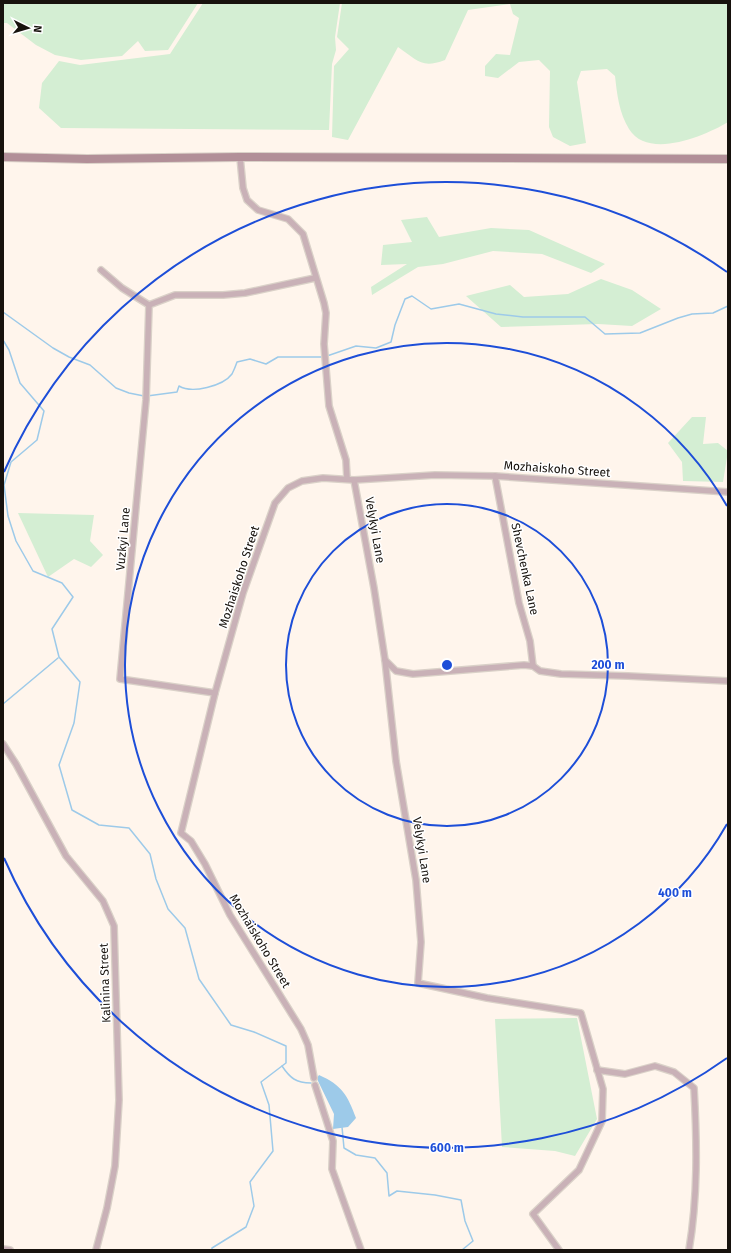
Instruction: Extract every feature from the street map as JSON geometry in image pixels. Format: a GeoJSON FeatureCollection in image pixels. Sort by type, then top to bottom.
{"type":"FeatureCollection","features":[{"type":"Feature","properties":{"kind":"main road"},"geometry":{"type":"LineString","coordinates":[[3,157],[87,159],[240,156],[728,158]]}},
{"type":"Feature","properties":{"kind":"street"},"geometry":{"type":"LineString","coordinates":[[240,156],[243,188],[247,200],[258,210],[288,219],[303,234],[315,278],[319,284],[326,313],[324,344],[329,406],[346,460],[347,478]]}},
{"type":"Feature","properties":{"kind":"street"},"geometry":{"type":"LineString","coordinates":[[101,270],[122,288],[150,305],[175,295],[224,295],[245,293],[315,278]]}},
{"type":"Feature","properties":{"kind":"street","name":"Vuzkyi Lane"},"geometry":{"type":"LineString","coordinates":[[150,305],[145,408],[120,679],[214,693]]}},
{"type":"Feature","properties":{"kind":"street","name":"Mozhaiskoho Street"},"geometry":{"type":"LineString","coordinates":[[314,1078],[308,1045],[301,1029],[230,915],[205,864],[191,841],[181,833],[214,693],[243,593],[275,503],[288,488],[302,481],[323,478],[347,478],[354,480],[435,476],[495,476],[728,492]]}},
{"type":"Feature","properties":{"kind":"street","name":"Shevchenka Lane"},"geometry":{"type":"LineString","coordinates":[[495,476],[519,603],[530,640],[533,666]]}},
{"type":"Feature","properties":{"kind":"street","name":"Velykyi Lane"},"geometry":{"type":"LineString","coordinates":[[354,480],[385,660],[396,761],[416,880],[421,942],[418,983],[487,998],[581,1013],[603,1089],[602,1121],[578,1170],[533,1214],[558,1250]]}},
{"type":"Feature","properties":{"kind":"street"},"geometry":{"type":"LineString","coordinates":[[385,660],[396,671],[413,674],[506,665],[533,666],[540,671],[561,674],[728,681]]}},
{"type":"Feature","properties":{"kind":"street","name":"Kalinina Street"},"geometry":{"type":"LineString","coordinates":[[3,744],[16,764],[66,856],[103,901],[114,926],[119,1100],[115,1166],[107,1208],[96,1250]]}},
{"type":"Feature","properties":{"kind":"street"},"geometry":{"type":"LineString","coordinates":[[597,1070],[625,1074],[655,1066],[674,1072],[694,1088],[697,1144],[694,1220],[689,1250]]}},
{"type":"Feature","properties":{"kind":"street"},"geometry":{"type":"LineString","coordinates":[[315,1085],[333,1141],[332,1169],[361,1250]]}},
{"type":"Feature","properties":{"kind":"street"},"geometry":{"type":"LineString","coordinates":[[3,1249],[10,1250]]}},
{"type":"Feature","properties":{"kind":"green space"},"geometry":{"type":"Polygon","coordinates":[[[3,3],[198,3],[168,50],[145,51],[138,41],[122,56],[81,60],[55,55],[36,45],[7,23],[3,23],[3,3]]]}},
{"type":"Feature","properties":{"kind":"green space"},"geometry":{"type":"Polygon","coordinates":[[[203,3],[340,3],[335,37],[336,50],[332,64],[329,130],[61,128],[39,108],[42,83],[59,61],[80,65],[170,54],[203,3]]]}},
{"type":"Feature","properties":{"kind":"green space"},"geometry":{"type":"Polygon","coordinates":[[[342,3],[728,3],[728,122],[692,139],[663,144],[649,143],[638,138],[629,129],[619,103],[615,76],[607,69],[581,71],[577,82],[586,143],[570,146],[553,137],[549,127],[550,71],[539,60],[519,62],[498,78],[485,76],[485,66],[496,54],[510,55],[519,18],[513,14],[510,4],[468,10],[445,60],[430,64],[420,62],[398,47],[348,140],[332,137],[334,66],[349,49],[337,37],[342,3]]]}},
{"type":"Feature","properties":{"kind":"green space"},"geometry":{"type":"Polygon","coordinates":[[[427,217],[439,237],[491,228],[529,230],[605,264],[591,273],[542,254],[493,251],[443,264],[418,267],[372,295],[371,287],[407,264],[381,265],[383,245],[412,242],[401,220],[427,217]]]}},
{"type":"Feature","properties":{"kind":"green space"},"geometry":{"type":"Polygon","coordinates":[[[601,279],[632,290],[661,309],[632,326],[598,324],[501,327],[466,296],[510,285],[524,297],[568,294],[601,279]]]}},
{"type":"Feature","properties":{"kind":"green space"},"geometry":{"type":"Polygon","coordinates":[[[692,417],[706,417],[703,444],[718,443],[728,451],[723,482],[683,481],[682,462],[668,443],[692,417]]]}},
{"type":"Feature","properties":{"kind":"green space"},"geometry":{"type":"Polygon","coordinates":[[[18,513],[94,515],[90,541],[103,555],[91,567],[74,559],[48,577],[18,513]]]}},
{"type":"Feature","properties":{"kind":"green space"},"geometry":{"type":"Polygon","coordinates":[[[577,1018],[597,1119],[575,1156],[555,1151],[502,1147],[495,1019],[577,1018]]]}},
{"type":"Feature","properties":{"kind":"water"},"geometry":{"type":"Polygon","coordinates":[[[319,1075],[339,1087],[347,1097],[356,1118],[348,1127],[333,1129],[334,1114],[318,1081],[317,1078],[319,1075]]]}},
{"type":"Feature","properties":{"kind":"waterway"},"geometry":{"type":"LineString","coordinates":[[327,356],[356,346],[376,348],[391,342],[395,325],[405,299],[412,296],[431,309],[459,304],[496,314],[523,317],[585,317],[605,334],[640,333],[678,318],[692,314],[713,313],[728,306]]}},
{"type":"Feature","properties":{"kind":"waterway"},"geometry":{"type":"LineString","coordinates":[[3,312],[53,348],[69,357],[90,365],[116,388],[129,393],[144,396]]}},
{"type":"Feature","properties":{"kind":"waterway"},"geometry":{"type":"LineString","coordinates":[[3,340],[9,350],[20,383],[44,411],[37,440],[11,462],[4,485],[8,516],[16,541],[33,571],[62,583],[73,597],[52,629],[59,657],[80,682],[74,723],[59,765],[72,810],[99,825],[129,828],[150,854],[156,879],[168,909],[185,928],[199,979],[231,1025],[254,1032],[286,1046],[286,1063],[282,1066],[288,1074],[297,1081],[311,1083]]}},
{"type":"Feature","properties":{"kind":"waterway"},"geometry":{"type":"LineString","coordinates":[[147,396],[177,392],[179,386],[192,389],[207,388],[228,378],[232,374],[237,362],[250,359],[266,364],[278,357],[321,357]]}},
{"type":"Feature","properties":{"kind":"waterway"},"geometry":{"type":"LineString","coordinates":[[3,704],[58,658]]}},
{"type":"Feature","properties":{"kind":"waterway"},"geometry":{"type":"LineString","coordinates":[[212,1250],[212,1248],[246,1227],[254,1206],[250,1182],[273,1151],[269,1105],[261,1082],[282,1066]]}},
{"type":"Feature","properties":{"kind":"waterway"},"geometry":{"type":"LineString","coordinates":[[342,1127],[344,1148],[356,1155],[375,1158],[387,1173],[389,1196],[397,1191],[435,1195],[461,1200],[465,1221],[473,1241],[462,1250]]}}]}
